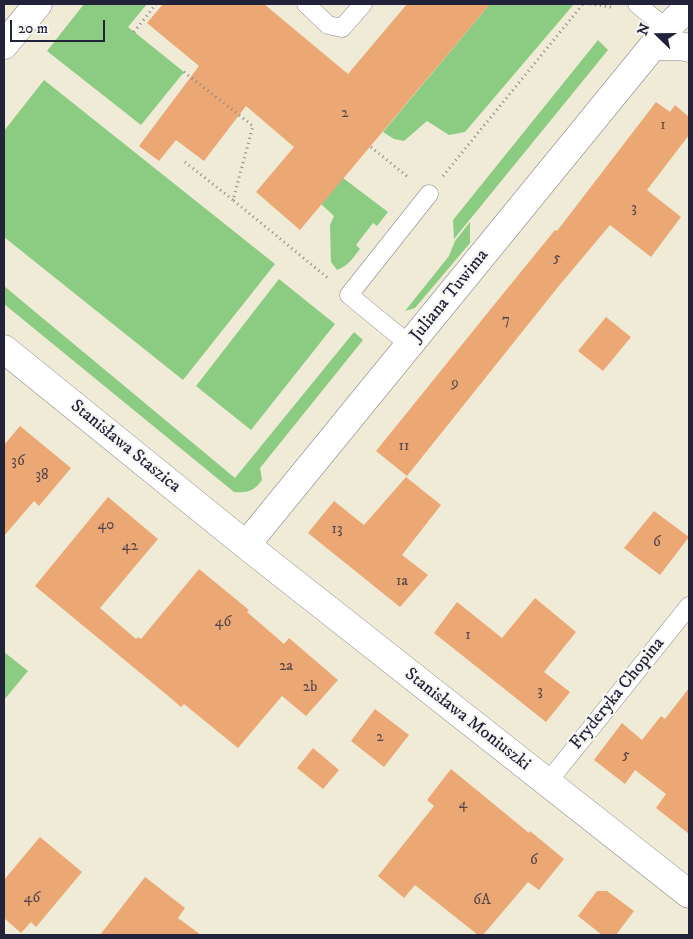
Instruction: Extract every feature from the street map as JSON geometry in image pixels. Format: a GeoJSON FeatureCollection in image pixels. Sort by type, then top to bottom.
{"type":"FeatureCollection","features":[{"type":"Feature","properties":{"kind":"street"},"geometry":{"type":"LineString","coordinates":[[4,45],[38,4]]}},
{"type":"Feature","properties":{"kind":"street","name":"Juliana Tuwima"},"geometry":{"type":"LineString","coordinates":[[246,545],[660,38],[689,7]]}},
{"type":"Feature","properties":{"kind":"street"},"geometry":{"type":"LineString","coordinates":[[660,38],[689,48]]}},
{"type":"Feature","properties":{"kind":"street","name":"Stanisława Staszica"},"geometry":{"type":"LineString","coordinates":[[4,349],[246,545]]}},
{"type":"Feature","properties":{"kind":"street","name":"Stanisława Moniuszki"},"geometry":{"type":"LineString","coordinates":[[246,545],[689,894]]}},
{"type":"Feature","properties":{"kind":"lane"},"geometry":{"type":"LineString","coordinates":[[306,4],[328,25],[342,28],[363,4]]}},
{"type":"Feature","properties":{"kind":"lane"},"geometry":{"type":"LineString","coordinates":[[638,4],[660,38]]}},
{"type":"Feature","properties":{"kind":"lane"},"geometry":{"type":"LineString","coordinates":[[410,345],[349,295],[429,194]]}},
{"type":"Feature","properties":{"kind":"lane","name":"Fryderyka Chopina"},"geometry":{"type":"LineString","coordinates":[[548,783],[689,606]]}},
{"type":"Feature","properties":{"kind":"path"},"geometry":{"type":"LineString","coordinates":[[134,32],[156,4]]}},
{"type":"Feature","properties":{"kind":"path"},"geometry":{"type":"LineString","coordinates":[[371,147],[429,194],[583,4]]}},
{"type":"Feature","properties":{"kind":"path"},"geometry":{"type":"LineString","coordinates":[[590,4],[610,7],[614,10]]}},
{"type":"Feature","properties":{"kind":"path"},"geometry":{"type":"LineString","coordinates":[[184,72],[253,126],[233,200]]}},
{"type":"Feature","properties":{"kind":"path"},"geometry":{"type":"LineString","coordinates":[[186,162],[349,295]]}},
{"type":"Feature","properties":{"kind":"green space"},"geometry":{"type":"Polygon","coordinates":[[[84,4],[147,4],[128,27],[184,72],[141,125],[47,51],[84,4]]]}},
{"type":"Feature","properties":{"kind":"green space"},"geometry":{"type":"Polygon","coordinates":[[[490,4],[574,4],[465,132],[449,135],[427,121],[404,141],[394,139],[383,132],[490,4]]]}},
{"type":"Feature","properties":{"kind":"green space"},"geometry":{"type":"Polygon","coordinates":[[[598,40],[608,50],[454,239],[453,220],[598,40]]]}},
{"type":"Feature","properties":{"kind":"green space"},"geometry":{"type":"Polygon","coordinates":[[[44,80],[275,264],[183,380],[4,237],[4,131],[44,80]]]}},
{"type":"Feature","properties":{"kind":"green space"},"geometry":{"type":"Polygon","coordinates":[[[343,178],[388,212],[377,226],[373,223],[356,245],[360,249],[353,259],[337,270],[331,262],[330,225],[334,216],[321,204],[343,178]]]}},
{"type":"Feature","properties":{"kind":"green space"},"geometry":{"type":"Polygon","coordinates":[[[470,222],[470,243],[415,308],[405,311],[449,256],[455,241],[470,222]]]}},
{"type":"Feature","properties":{"kind":"green space"},"geometry":{"type":"Polygon","coordinates":[[[279,279],[335,324],[251,430],[196,386],[279,279]]]}},
{"type":"Feature","properties":{"kind":"green space"},"geometry":{"type":"Polygon","coordinates":[[[4,286],[235,478],[354,332],[363,340],[260,468],[262,480],[259,484],[250,490],[234,492],[4,304],[4,286]]]}},
{"type":"Feature","properties":{"kind":"green space"},"geometry":{"type":"Polygon","coordinates":[[[4,652],[28,671],[4,700],[4,652]]]}},
{"type":"Feature","properties":{"kind":"building"},"geometry":{"type":"Polygon","coordinates":[[[163,4],[264,4],[348,74],[407,4],[490,4],[300,230],[256,192],[294,147],[246,106],[204,161],[176,140],[159,161],[139,146],[199,66],[147,23],[163,4]]]}},
{"type":"Feature","properties":{"kind":"building"},"geometry":{"type":"Polygon","coordinates":[[[656,102],[670,112],[675,105],[689,117],[689,135],[647,190],[681,217],[651,257],[610,225],[407,476],[376,451],[555,230],[557,231],[656,102]]]}},
{"type":"Feature","properties":{"kind":"building"},"geometry":{"type":"Polygon","coordinates":[[[606,317],[631,337],[603,371],[578,351],[606,317]]]}},
{"type":"Feature","properties":{"kind":"building"},"geometry":{"type":"Polygon","coordinates":[[[20,426],[71,468],[39,506],[34,501],[4,536],[4,445],[20,426]]]}},
{"type":"Feature","properties":{"kind":"building"},"geometry":{"type":"Polygon","coordinates":[[[406,477],[441,505],[402,555],[428,575],[400,607],[308,533],[334,501],[364,525],[406,477]]]}},
{"type":"Feature","properties":{"kind":"building"},"geometry":{"type":"Polygon","coordinates":[[[108,497],[158,539],[100,608],[136,639],[138,637],[141,639],[199,569],[249,610],[247,612],[284,644],[289,638],[338,680],[306,716],[282,696],[238,748],[184,704],[181,707],[35,586],[108,497]]]}},
{"type":"Feature","properties":{"kind":"building"},"geometry":{"type":"Polygon","coordinates":[[[654,511],[689,537],[660,575],[624,548],[654,511]]]}},
{"type":"Feature","properties":{"kind":"building"},"geometry":{"type":"Polygon","coordinates":[[[535,598],[576,632],[544,672],[570,692],[546,722],[434,633],[457,602],[502,638],[535,598]]]}},
{"type":"Feature","properties":{"kind":"building"},"geometry":{"type":"Polygon","coordinates":[[[689,688],[689,834],[656,808],[666,794],[635,770],[625,784],[594,760],[622,723],[642,740],[661,716],[665,719],[689,688]]]}},
{"type":"Feature","properties":{"kind":"building"},"geometry":{"type":"Polygon","coordinates":[[[375,709],[409,735],[384,767],[351,741],[375,709]]]}},
{"type":"Feature","properties":{"kind":"building"},"geometry":{"type":"Polygon","coordinates":[[[313,748],[339,770],[323,789],[297,768],[313,748]]]}},
{"type":"Feature","properties":{"kind":"building"},"geometry":{"type":"Polygon","coordinates":[[[451,769],[564,859],[539,890],[528,882],[483,935],[478,935],[415,885],[404,898],[378,876],[434,806],[427,800],[451,769]]]}},
{"type":"Feature","properties":{"kind":"building"},"geometry":{"type":"Polygon","coordinates":[[[40,837],[82,872],[36,927],[31,922],[21,933],[4,918],[4,880],[40,837]]]}},
{"type":"Feature","properties":{"kind":"building"},"geometry":{"type":"Polygon","coordinates":[[[145,877],[185,908],[178,918],[201,935],[100,935],[145,877]]]}},
{"type":"Feature","properties":{"kind":"building"},"geometry":{"type":"Polygon","coordinates":[[[597,891],[607,891],[634,911],[616,935],[602,935],[578,916],[597,891]]]}}]}
